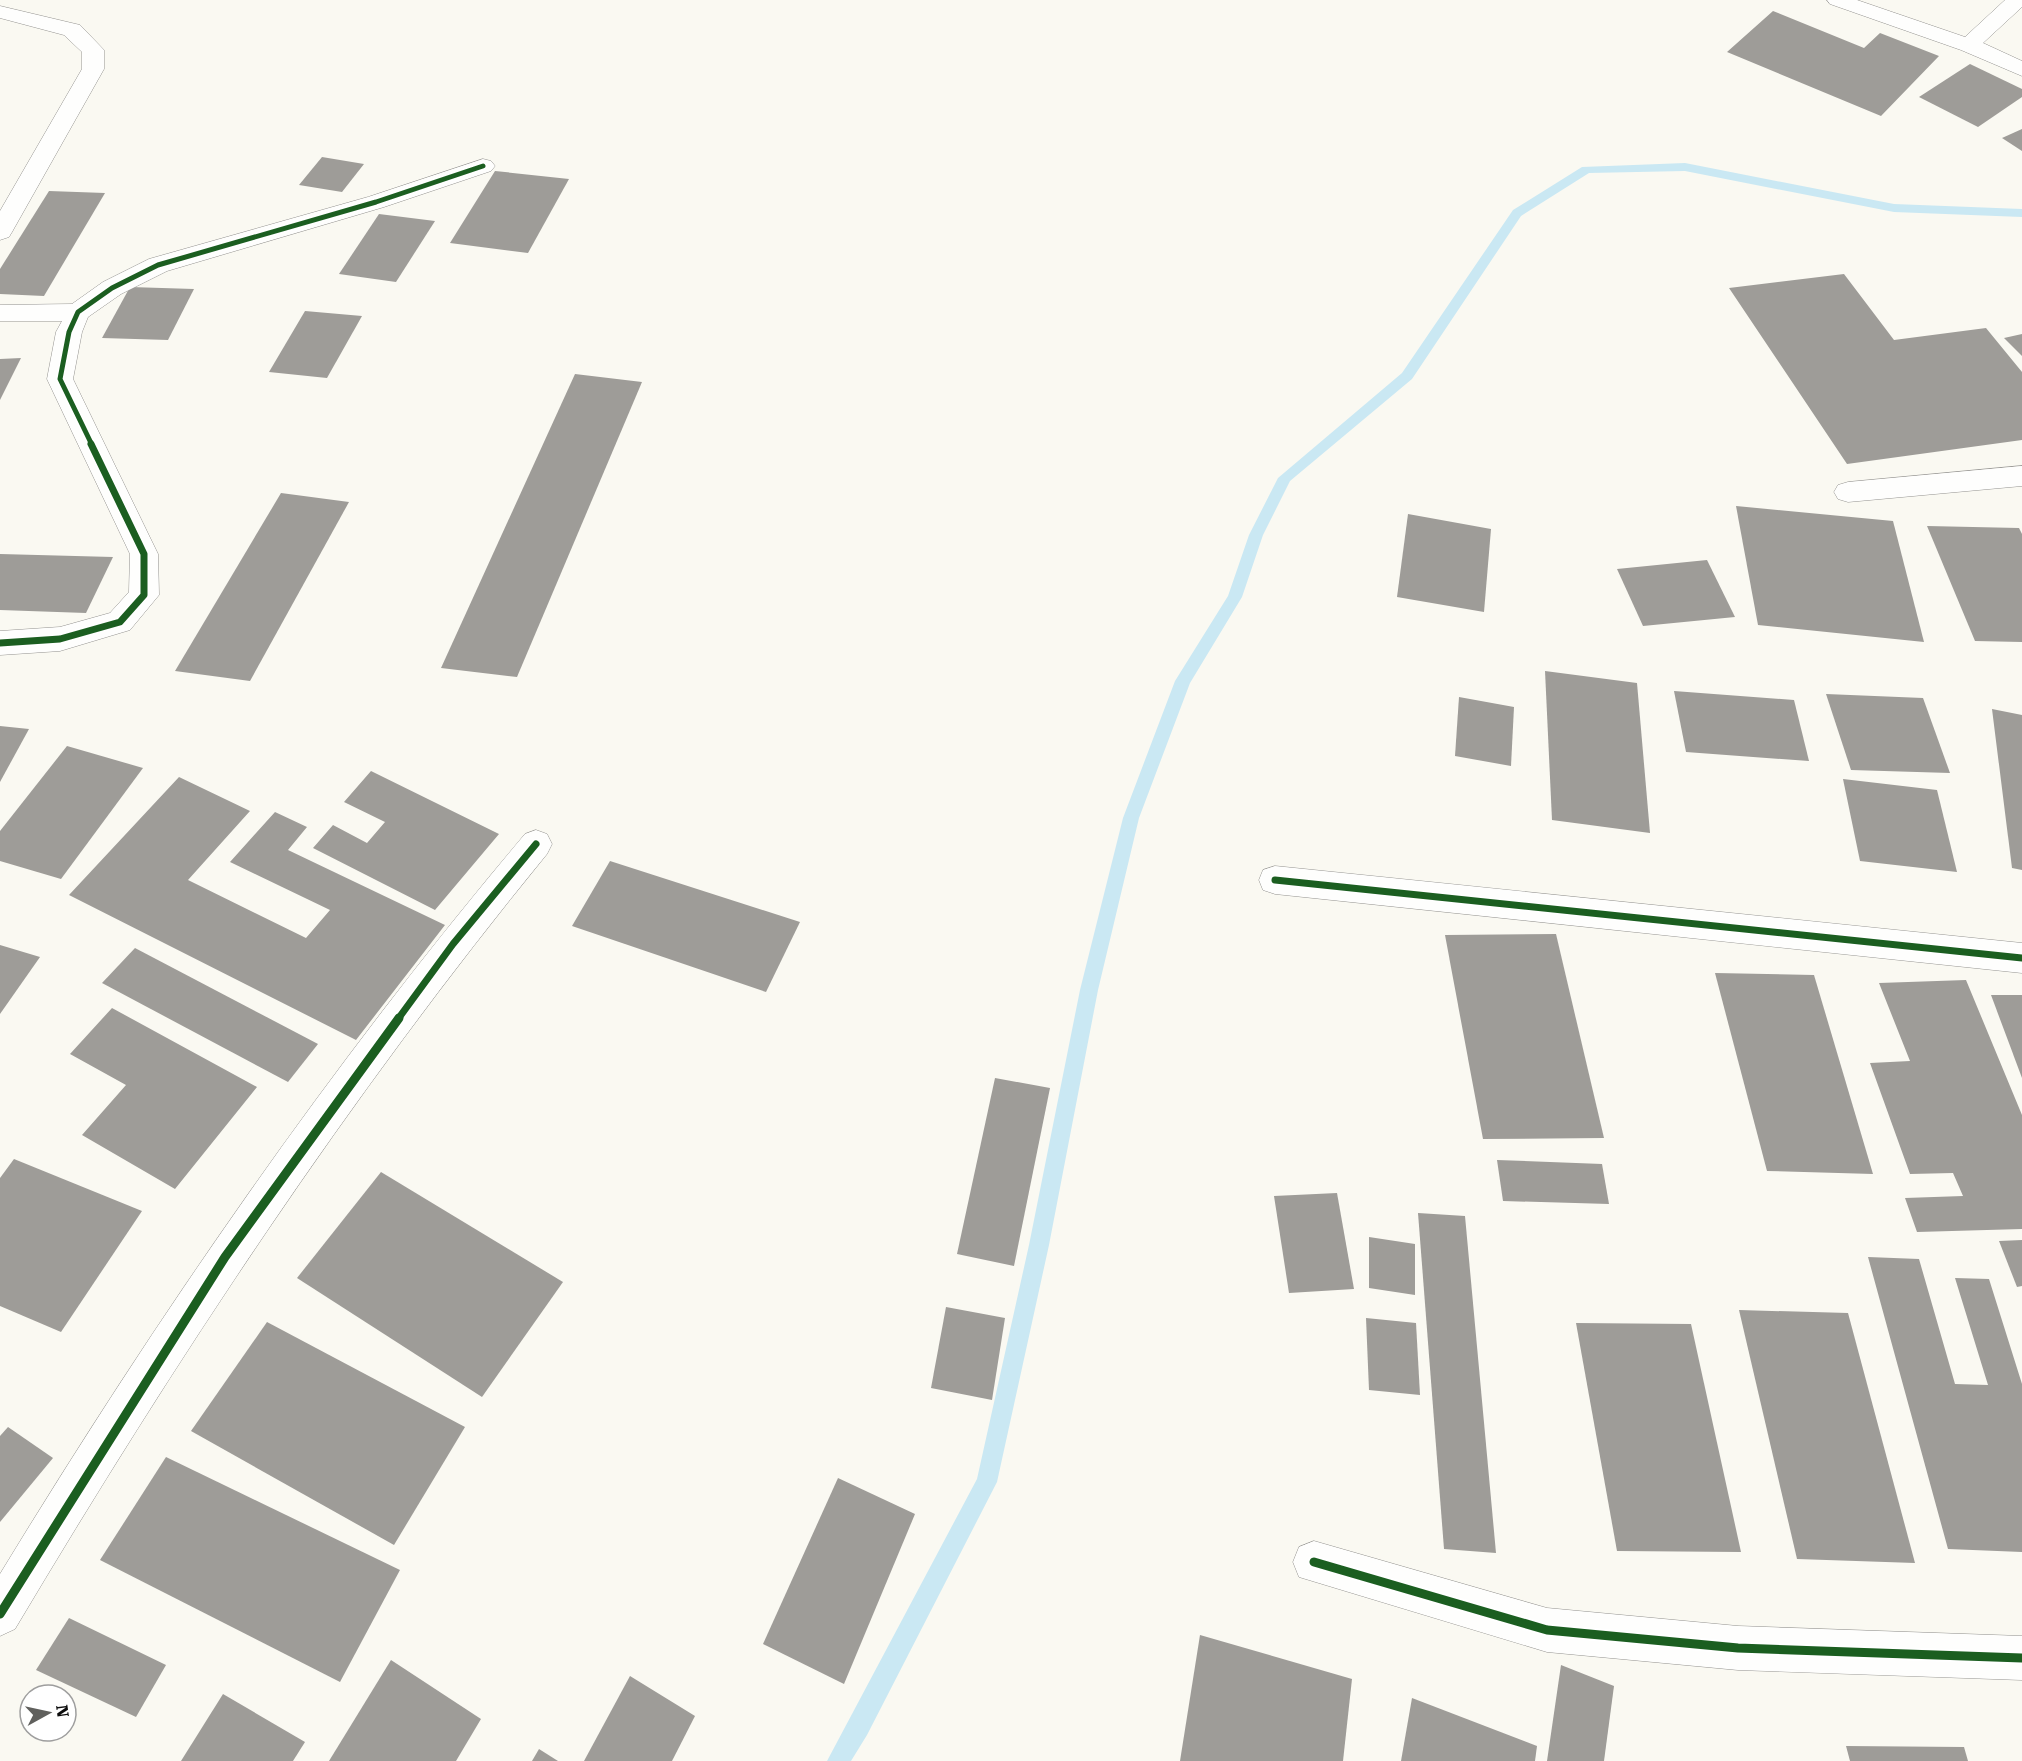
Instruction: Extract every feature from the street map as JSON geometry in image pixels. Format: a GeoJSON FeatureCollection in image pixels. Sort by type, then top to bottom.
{"type":"FeatureCollection","features":[{"type":"Feature","properties":{"kind":"street"},"geometry":{"type":"LineString","coordinates":[[1837,0],[1969,45],[2022,69]]}},
{"type":"Feature","properties":{"kind":"street"},"geometry":{"type":"LineString","coordinates":[[1969,45],[2017,0]]}},
{"type":"Feature","properties":{"kind":"street"},"geometry":{"type":"LineString","coordinates":[[0,12],[72,30],[93,50],[93,69],[0,232]]}},
{"type":"Feature","properties":{"kind":"street"},"geometry":{"type":"LineString","coordinates":[[0,643],[60,639],[120,622],[144,595],[144,554],[60,379],[69,332],[78,312],[112,288],[158,265],[376,202],[483,166]]}},
{"type":"Feature","properties":{"kind":"street"},"geometry":{"type":"LineString","coordinates":[[0,314],[78,312]]}},
{"type":"Feature","properties":{"kind":"street"},"geometry":{"type":"LineString","coordinates":[[1848,492],[2022,476]]}},
{"type":"Feature","properties":{"kind":"street"},"geometry":{"type":"LineString","coordinates":[[0,1614],[225,1257],[453,944],[536,844]]}},
{"type":"Feature","properties":{"kind":"street"},"geometry":{"type":"LineString","coordinates":[[1275,880],[2022,958]]}},
{"type":"Feature","properties":{"kind":"street"},"geometry":{"type":"LineString","coordinates":[[1314,1562],[1547,1630],[1738,1648],[2022,1658]]}},
{"type":"Feature","properties":{"kind":"building"},"geometry":{"type":"Polygon","coordinates":[[[1773,11],[1864,48],[1880,33],[1939,56],[1881,116],[1727,52],[1773,11]]]}},
{"type":"Feature","properties":{"kind":"building"},"geometry":{"type":"Polygon","coordinates":[[[1970,64],[2022,89],[2022,97],[1978,127],[1919,97],[1970,64]]]}},
{"type":"Feature","properties":{"kind":"building"},"geometry":{"type":"Polygon","coordinates":[[[2022,129],[2022,151],[2002,138],[2022,129]]]}},
{"type":"Feature","properties":{"kind":"building"},"geometry":{"type":"Polygon","coordinates":[[[322,157],[364,164],[342,192],[299,185],[322,157]]]}},
{"type":"Feature","properties":{"kind":"building"},"geometry":{"type":"Polygon","coordinates":[[[495,171],[569,179],[528,253],[450,243],[495,171]]]}},
{"type":"Feature","properties":{"kind":"building"},"geometry":{"type":"Polygon","coordinates":[[[49,191],[105,193],[44,296],[0,294],[0,269],[49,191]]]}},
{"type":"Feature","properties":{"kind":"building"},"geometry":{"type":"Polygon","coordinates":[[[379,214],[435,221],[396,282],[339,274],[379,214]]]}},
{"type":"Feature","properties":{"kind":"building"},"geometry":{"type":"Polygon","coordinates":[[[1844,274],[1894,340],[1986,328],[2022,372],[2022,440],[1847,464],[1729,288],[1844,274]]]}},
{"type":"Feature","properties":{"kind":"building"},"geometry":{"type":"Polygon","coordinates":[[[130,287],[194,289],[168,340],[102,338],[130,287]]]}},
{"type":"Feature","properties":{"kind":"building"},"geometry":{"type":"Polygon","coordinates":[[[305,311],[362,316],[327,378],[269,372],[305,311]]]}},
{"type":"Feature","properties":{"kind":"building"},"geometry":{"type":"Polygon","coordinates":[[[2022,334],[2022,356],[2004,338],[2022,334]]]}},
{"type":"Feature","properties":{"kind":"building"},"geometry":{"type":"Polygon","coordinates":[[[21,358],[0,400],[0,359],[21,358]]]}},
{"type":"Feature","properties":{"kind":"building"},"geometry":{"type":"Polygon","coordinates":[[[575,374],[642,382],[517,677],[441,668],[575,374]]]}},
{"type":"Feature","properties":{"kind":"building"},"geometry":{"type":"Polygon","coordinates":[[[281,493],[349,502],[250,681],[175,671],[281,493]]]}},
{"type":"Feature","properties":{"kind":"building"},"geometry":{"type":"Polygon","coordinates":[[[1736,506],[1893,521],[1924,642],[1758,625],[1736,506]]]}},
{"type":"Feature","properties":{"kind":"building"},"geometry":{"type":"Polygon","coordinates":[[[1408,514],[1491,529],[1484,612],[1397,597],[1408,514]]]}},
{"type":"Feature","properties":{"kind":"building"},"geometry":{"type":"Polygon","coordinates":[[[1927,526],[2019,528],[2022,534],[2022,642],[1975,641],[1927,526]]]}},
{"type":"Feature","properties":{"kind":"building"},"geometry":{"type":"Polygon","coordinates":[[[0,554],[113,557],[86,613],[0,610],[0,554]]]}},
{"type":"Feature","properties":{"kind":"building"},"geometry":{"type":"Polygon","coordinates":[[[1707,560],[1735,617],[1643,626],[1617,569],[1707,560]]]}},
{"type":"Feature","properties":{"kind":"building"},"geometry":{"type":"Polygon","coordinates":[[[1545,671],[1637,683],[1650,833],[1552,820],[1545,671]]]}},
{"type":"Feature","properties":{"kind":"building"},"geometry":{"type":"Polygon","coordinates":[[[1674,691],[1794,700],[1809,761],[1686,752],[1674,691]]]}},
{"type":"Feature","properties":{"kind":"building"},"geometry":{"type":"Polygon","coordinates":[[[1826,694],[1923,698],[1950,773],[1851,770],[1826,694]]]}},
{"type":"Feature","properties":{"kind":"building"},"geometry":{"type":"Polygon","coordinates":[[[1459,697],[1514,707],[1511,766],[1455,756],[1459,697]]]}},
{"type":"Feature","properties":{"kind":"building"},"geometry":{"type":"Polygon","coordinates":[[[1992,709],[2022,715],[2022,870],[2012,868],[1992,709]]]}},
{"type":"Feature","properties":{"kind":"building"},"geometry":{"type":"Polygon","coordinates":[[[0,726],[29,729],[0,782],[0,726]]]}},
{"type":"Feature","properties":{"kind":"building"},"geometry":{"type":"Polygon","coordinates":[[[67,746],[143,768],[61,879],[0,861],[0,831],[67,746]]]}},
{"type":"Feature","properties":{"kind":"building"},"geometry":{"type":"Polygon","coordinates":[[[371,771],[499,834],[435,910],[313,848],[333,825],[367,843],[385,822],[344,802],[371,771]]]}},
{"type":"Feature","properties":{"kind":"building"},"geometry":{"type":"Polygon","coordinates":[[[179,777],[250,811],[188,880],[306,938],[330,910],[230,862],[275,812],[307,827],[288,850],[445,925],[356,1040],[69,895],[179,777]]]}},
{"type":"Feature","properties":{"kind":"building"},"geometry":{"type":"Polygon","coordinates":[[[1843,779],[1937,790],[1957,872],[1860,861],[1843,779]]]}},
{"type":"Feature","properties":{"kind":"building"},"geometry":{"type":"Polygon","coordinates":[[[610,861],[800,922],[766,992],[572,926],[610,861]]]}},
{"type":"Feature","properties":{"kind":"building"},"geometry":{"type":"Polygon","coordinates":[[[1556,934],[1604,1138],[1483,1139],[1445,935],[1556,934]]]}},
{"type":"Feature","properties":{"kind":"building"},"geometry":{"type":"Polygon","coordinates":[[[0,945],[40,957],[0,1014],[0,945]]]}},
{"type":"Feature","properties":{"kind":"building"},"geometry":{"type":"Polygon","coordinates":[[[135,948],[318,1044],[288,1082],[102,983],[135,948]]]}},
{"type":"Feature","properties":{"kind":"building"},"geometry":{"type":"Polygon","coordinates":[[[1715,973],[1814,975],[1873,1174],[1767,1171],[1715,973]]]}},
{"type":"Feature","properties":{"kind":"building"},"geometry":{"type":"Polygon","coordinates":[[[1966,980],[2022,1115],[2022,1229],[1917,1232],[1905,1198],[1963,1196],[1953,1173],[1910,1174],[1870,1063],[1910,1061],[1879,983],[1966,980]]]}},
{"type":"Feature","properties":{"kind":"building"},"geometry":{"type":"Polygon","coordinates":[[[1991,995],[2022,995],[2022,1078],[1991,995]]]}},
{"type":"Feature","properties":{"kind":"building"},"geometry":{"type":"Polygon","coordinates":[[[112,1008],[257,1087],[175,1189],[82,1135],[126,1085],[70,1054],[112,1008]]]}},
{"type":"Feature","properties":{"kind":"building"},"geometry":{"type":"Polygon","coordinates":[[[995,1078],[1050,1088],[1014,1266],[957,1254],[995,1078]]]}},
{"type":"Feature","properties":{"kind":"building"},"geometry":{"type":"Polygon","coordinates":[[[14,1159],[142,1211],[61,1332],[0,1306],[0,1178],[14,1159]]]}},
{"type":"Feature","properties":{"kind":"building"},"geometry":{"type":"Polygon","coordinates":[[[1497,1160],[1602,1164],[1609,1204],[1503,1201],[1497,1160]]]}},
{"type":"Feature","properties":{"kind":"building"},"geometry":{"type":"Polygon","coordinates":[[[381,1172],[563,1282],[482,1397],[297,1278],[381,1172]]]}},
{"type":"Feature","properties":{"kind":"building"},"geometry":{"type":"Polygon","coordinates":[[[1337,1193],[1354,1289],[1289,1293],[1274,1196],[1337,1193]]]}},
{"type":"Feature","properties":{"kind":"building"},"geometry":{"type":"Polygon","coordinates":[[[1418,1213],[1465,1216],[1496,1553],[1444,1549],[1418,1213]]]}},
{"type":"Feature","properties":{"kind":"building"},"geometry":{"type":"Polygon","coordinates":[[[1369,1237],[1415,1244],[1415,1295],[1369,1288],[1369,1237]]]}},
{"type":"Feature","properties":{"kind":"building"},"geometry":{"type":"Polygon","coordinates":[[[2022,1240],[2022,1286],[2017,1287],[1999,1241],[2022,1240]]]}},
{"type":"Feature","properties":{"kind":"building"},"geometry":{"type":"Polygon","coordinates":[[[1868,1257],[1919,1259],[1955,1384],[1988,1385],[1955,1278],[1989,1279],[2022,1384],[2022,1552],[1948,1549],[1868,1257]]]}},
{"type":"Feature","properties":{"kind":"building"},"geometry":{"type":"Polygon","coordinates":[[[946,1307],[1005,1318],[992,1400],[931,1388],[946,1307]]]}},
{"type":"Feature","properties":{"kind":"building"},"geometry":{"type":"Polygon","coordinates":[[[1739,1310],[1848,1313],[1915,1563],[1797,1559],[1739,1310]]]}},
{"type":"Feature","properties":{"kind":"building"},"geometry":{"type":"Polygon","coordinates":[[[1366,1318],[1416,1323],[1420,1395],[1369,1390],[1366,1318]]]}},
{"type":"Feature","properties":{"kind":"building"},"geometry":{"type":"Polygon","coordinates":[[[267,1322],[465,1427],[394,1545],[191,1431],[267,1322]]]}},
{"type":"Feature","properties":{"kind":"building"},"geometry":{"type":"Polygon","coordinates":[[[1576,1323],[1691,1324],[1741,1552],[1617,1551],[1576,1323]]]}},
{"type":"Feature","properties":{"kind":"building"},"geometry":{"type":"Polygon","coordinates":[[[8,1427],[53,1458],[0,1522],[0,1436],[8,1427]]]}},
{"type":"Feature","properties":{"kind":"building"},"geometry":{"type":"Polygon","coordinates":[[[166,1457],[400,1570],[340,1682],[100,1560],[166,1457]]]}},
{"type":"Feature","properties":{"kind":"building"},"geometry":{"type":"Polygon","coordinates":[[[838,1478],[915,1514],[844,1684],[763,1644],[838,1478]]]}},
{"type":"Feature","properties":{"kind":"building"},"geometry":{"type":"Polygon","coordinates":[[[69,1618],[166,1665],[136,1717],[78,1690],[78,1683],[64,1683],[36,1670],[69,1618]]]}},
{"type":"Feature","properties":{"kind":"building"},"geometry":{"type":"Polygon","coordinates":[[[1200,1635],[1352,1679],[1343,1761],[1180,1761],[1200,1635]]]}},
{"type":"Feature","properties":{"kind":"building"},"geometry":{"type":"Polygon","coordinates":[[[391,1660],[481,1719],[456,1761],[329,1761],[391,1660]]]}},
{"type":"Feature","properties":{"kind":"building"},"geometry":{"type":"Polygon","coordinates":[[[1561,1665],[1614,1686],[1604,1761],[1547,1761],[1561,1665]]]}},
{"type":"Feature","properties":{"kind":"building"},"geometry":{"type":"Polygon","coordinates":[[[630,1676],[695,1716],[672,1761],[584,1761],[630,1676]]]}},
{"type":"Feature","properties":{"kind":"building"},"geometry":{"type":"Polygon","coordinates":[[[223,1694],[305,1742],[293,1761],[181,1761],[223,1694]]]}},
{"type":"Feature","properties":{"kind":"building"},"geometry":{"type":"Polygon","coordinates":[[[1412,1698],[1537,1746],[1535,1761],[1401,1761],[1412,1698]]]}},
{"type":"Feature","properties":{"kind":"building"},"geometry":{"type":"Polygon","coordinates":[[[1846,1746],[1964,1747],[1968,1761],[1850,1761],[1846,1746]]]}},
{"type":"Feature","properties":{"kind":"building"},"geometry":{"type":"Polygon","coordinates":[[[539,1749],[558,1761],[532,1761],[539,1749]]]}},
{"type":"Feature","properties":{"kind":"waterway"},"geometry":{"type":"LineString","coordinates":[[838,1761],[859,1727],[987,1482],[1039,1245],[1089,990],[1131,818],[1183,681],[1235,597],[1256,535],[1285,478],[1407,376],[1517,213],[1586,170],[1685,167],[1894,208],[2022,213]]}},
{"type":"Feature","properties":{"kind":"cycle path"},"geometry":{"type":"LineString","coordinates":[[0,643],[60,639],[120,622],[144,595],[144,554],[60,379],[69,332],[78,312],[112,288],[158,265],[376,202],[483,166]]}},
{"type":"Feature","properties":{"kind":"cycle path"},"geometry":{"type":"LineString","coordinates":[[0,1614],[225,1257],[453,944],[536,844]]}},
{"type":"Feature","properties":{"kind":"cycle path"},"geometry":{"type":"LineString","coordinates":[[1275,880],[2022,958]]}},
{"type":"Feature","properties":{"kind":"cycle path"},"geometry":{"type":"LineString","coordinates":[[1314,1562],[1547,1630],[1738,1648],[2022,1658]]}}]}
